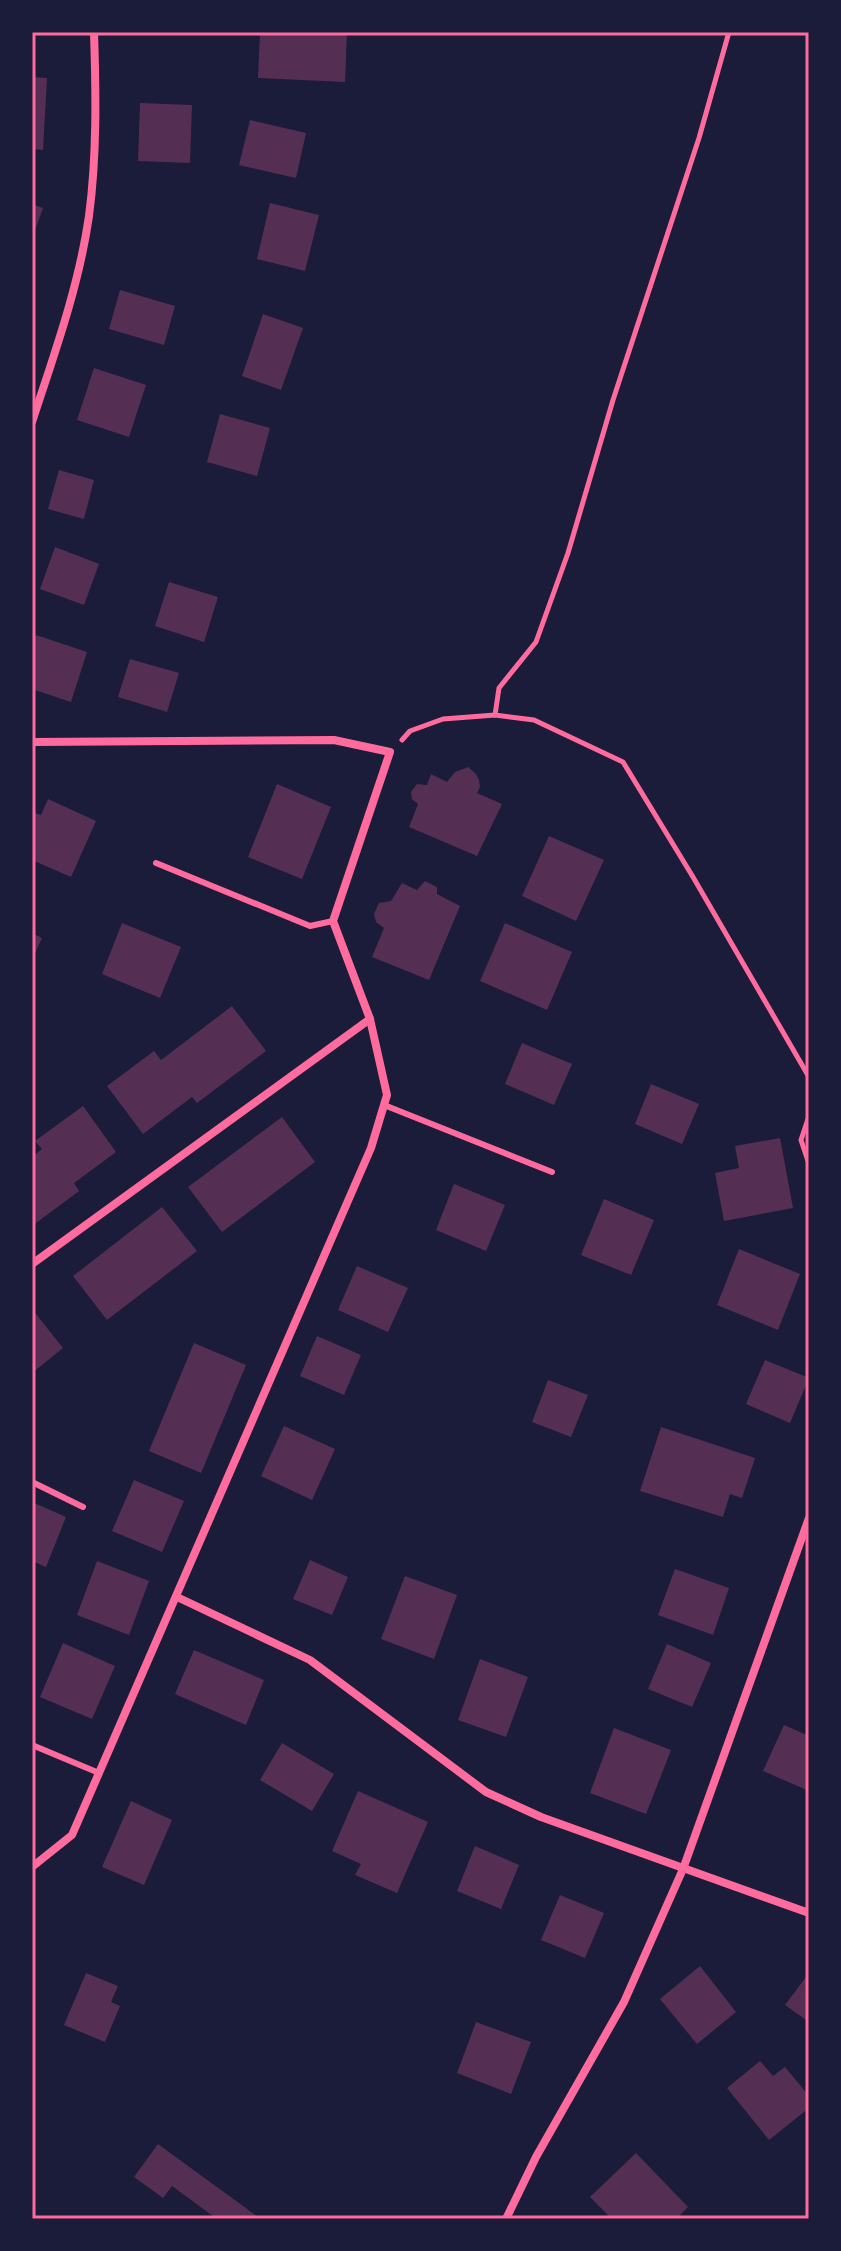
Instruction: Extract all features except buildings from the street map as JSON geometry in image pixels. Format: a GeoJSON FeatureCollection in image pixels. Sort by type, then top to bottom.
{"type":"FeatureCollection","features":[{"type":"Feature","properties":{"kind":"street"},"geometry":{"type":"LineString","coordinates":[[32,422],[74,288],[88,218],[95,164],[94,32]]}},
{"type":"Feature","properties":{"kind":"street"},"geometry":{"type":"LineString","coordinates":[[32,742],[334,740],[390,752],[333,921],[370,1019],[387,1095],[371,1148],[72,1835],[32,1867]]}},
{"type":"Feature","properties":{"kind":"street"},"geometry":{"type":"LineString","coordinates":[[32,1264],[370,1019]]}},
{"type":"Feature","properties":{"kind":"street"},"geometry":{"type":"LineString","coordinates":[[506,2219],[536,2157],[624,2002],[683,1869],[809,1518]]}},
{"type":"Feature","properties":{"kind":"street"},"geometry":{"type":"LineString","coordinates":[[177,1597],[310,1660],[486,1792],[541,1817],[809,1913]]}},
{"type":"Feature","properties":{"kind":"lane"},"geometry":{"type":"LineString","coordinates":[[156,863],[310,926],[333,921]]}},
{"type":"Feature","properties":{"kind":"lane"},"geometry":{"type":"LineString","coordinates":[[384,1105],[552,1172]]}},
{"type":"Feature","properties":{"kind":"lane"},"geometry":{"type":"LineString","coordinates":[[32,1482],[83,1507]]}},
{"type":"Feature","properties":{"kind":"lane"},"geometry":{"type":"LineString","coordinates":[[32,1745],[99,1773]]}},
{"type":"Feature","properties":{"kind":"path"},"geometry":{"type":"LineString","coordinates":[[495,715],[499,688],[536,642],[568,553],[613,400],[699,138],[729,32]]}},
{"type":"Feature","properties":{"kind":"path"},"geometry":{"type":"LineString","coordinates":[[390,752],[410,731],[443,719],[495,715],[534,720],[623,762],[809,1077]]}},
{"type":"Feature","properties":{"kind":"path"},"geometry":{"type":"LineString","coordinates":[[809,1116],[801,1140],[809,1164]]}}]}
